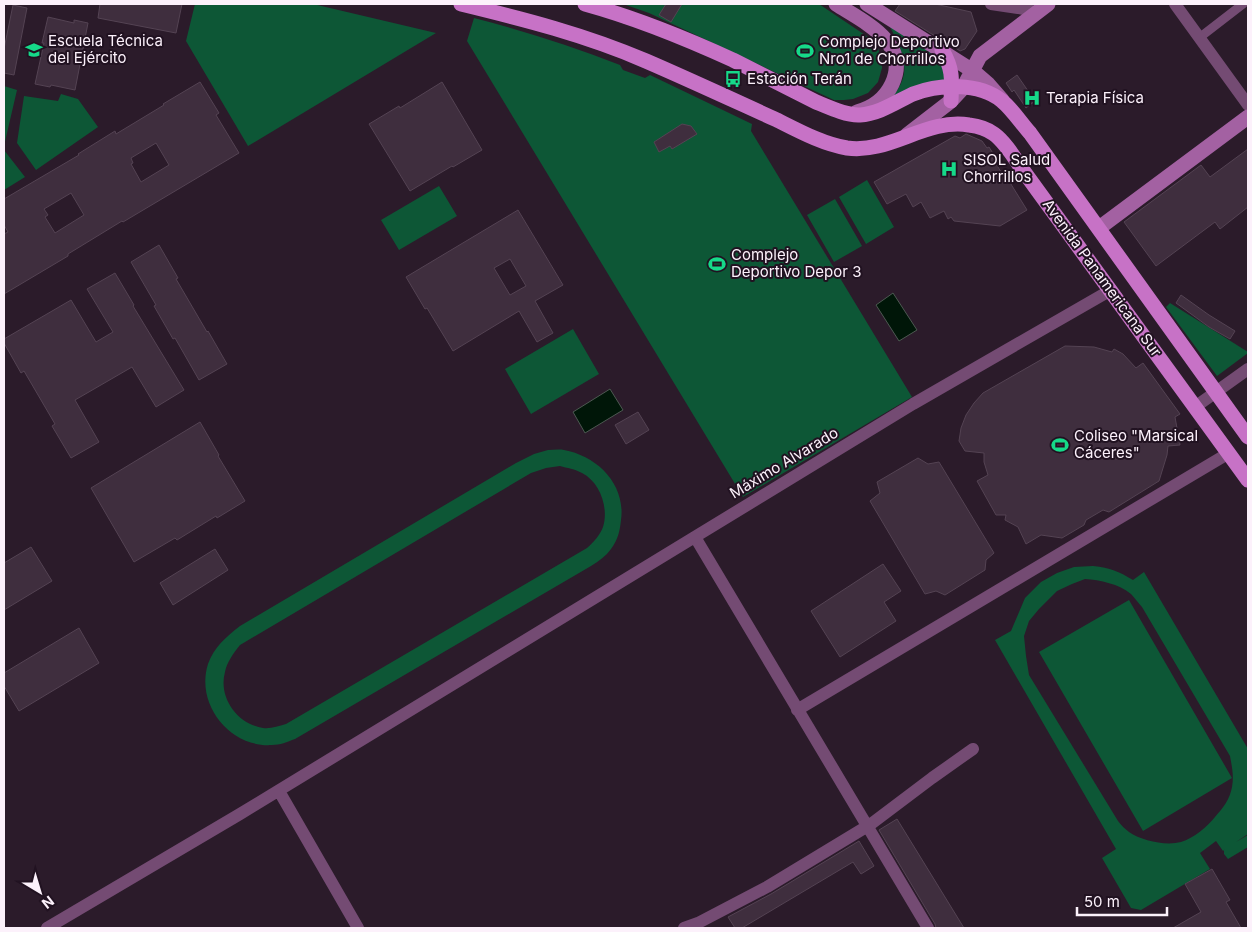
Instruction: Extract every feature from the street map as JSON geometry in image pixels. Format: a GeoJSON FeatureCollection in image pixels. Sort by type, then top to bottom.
{"type":"FeatureCollection","features":[{"type":"Feature","properties":{"kind":"main road","name":"Avenida Panamericana Sur"},"geometry":{"type":"LineString","coordinates":[[461,4],[592,40],[644,60],[836,146],[860,149],[870,148],[900,140],[928,129],[952,124],[976,126],[989,130],[995,134],[1022,169],[1248,480]]}},
{"type":"Feature","properties":{"kind":"main road"},"geometry":{"type":"LineString","coordinates":[[585,4],[674,34],[733,60],[816,102],[854,115],[869,114],[881,110],[915,94],[941,86],[955,92]]}},
{"type":"Feature","properties":{"kind":"main road"},"geometry":{"type":"LineString","coordinates":[[836,4],[874,28],[888,41],[894,53],[896,66],[893,80],[886,93],[877,103],[856,112],[843,112]]}},
{"type":"Feature","properties":{"kind":"main road"},"geometry":{"type":"LineString","coordinates":[[867,4],[884,9],[973,71],[1003,101]]}},
{"type":"Feature","properties":{"kind":"main road"},"geometry":{"type":"LineString","coordinates":[[900,140],[918,127],[955,92],[973,71],[980,56],[1043,8]]}},
{"type":"Feature","properties":{"kind":"main road"},"geometry":{"type":"LineString","coordinates":[[942,50],[949,65],[955,92]]}},
{"type":"Feature","properties":{"kind":"main road","name":"Avenida Panamericana Sur"},"geometry":{"type":"LineString","coordinates":[[955,92],[980,90],[1003,101],[1030,133],[1248,437]]}},
{"type":"Feature","properties":{"kind":"main road"},"geometry":{"type":"LineString","coordinates":[[1099,228],[1248,117]]}},
{"type":"Feature","properties":{"kind":"street"},"geometry":{"type":"LineString","coordinates":[[991,4],[1018,8],[1043,8]]}},
{"type":"Feature","properties":{"kind":"street"},"geometry":{"type":"LineString","coordinates":[[1175,4],[1248,105]]}},
{"type":"Feature","properties":{"kind":"street"},"geometry":{"type":"LineString","coordinates":[[1199,38],[1243,4]]}},
{"type":"Feature","properties":{"kind":"street"},"geometry":{"type":"LineString","coordinates":[[874,28],[884,9]]}},
{"type":"Feature","properties":{"kind":"street","name":"Máximo Alvarado"},"geometry":{"type":"LineString","coordinates":[[47,928],[279,791],[913,404],[1111,290]]}},
{"type":"Feature","properties":{"kind":"street"},"geometry":{"type":"LineString","coordinates":[[1195,406],[1248,369]]}},
{"type":"Feature","properties":{"kind":"street"},"geometry":{"type":"LineString","coordinates":[[797,710],[1229,453]]}},
{"type":"Feature","properties":{"kind":"street"},"geometry":{"type":"LineString","coordinates":[[695,537],[928,928]]}},
{"type":"Feature","properties":{"kind":"street"},"geometry":{"type":"LineString","coordinates":[[684,928],[698,923],[767,887],[867,827],[973,748]]}},
{"type":"Feature","properties":{"kind":"street"},"geometry":{"type":"LineString","coordinates":[[279,791],[358,928]]}},
{"type":"Feature","properties":{"kind":"green space"},"geometry":{"type":"Polygon","coordinates":[[[195,4],[313,4],[436,33],[248,146],[186,41],[195,4]]]}},
{"type":"Feature","properties":{"kind":"green space","name":"Complejo Deportivo Nro1 de Chorrillos"},"geometry":{"type":"Polygon","coordinates":[[[623,4],[819,4],[874,41],[882,61],[882,68],[878,82],[868,93],[853,99],[834,100],[649,13],[623,4]]]}},
{"type":"Feature","properties":{"kind":"green space","name":"Complejo Deportivo Depor 3"},"geometry":{"type":"Polygon","coordinates":[[[474,18],[584,51],[620,65],[623,70],[645,78],[650,75],[752,124],[751,131],[912,397],[743,497],[467,41],[474,18]]]}},
{"type":"Feature","properties":{"kind":"green space"},"geometry":{"type":"Polygon","coordinates":[[[889,25],[942,60],[948,80],[889,100],[902,81],[904,63],[899,44],[889,25]]]}},
{"type":"Feature","properties":{"kind":"green space"},"geometry":{"type":"Polygon","coordinates":[[[4,86],[17,90],[4,146],[4,86]]]}},
{"type":"Feature","properties":{"kind":"green space"},"geometry":{"type":"Polygon","coordinates":[[[61,94],[78,99],[98,127],[36,170],[17,143],[24,96],[58,101],[61,94]]]}},
{"type":"Feature","properties":{"kind":"green space"},"geometry":{"type":"Polygon","coordinates":[[[4,150],[25,177],[4,190],[4,150]]]}},
{"type":"Feature","properties":{"kind":"green space"},"geometry":{"type":"Polygon","coordinates":[[[867,180],[894,227],[866,244],[839,197],[867,180]]]}},
{"type":"Feature","properties":{"kind":"green space"},"geometry":{"type":"Polygon","coordinates":[[[439,186],[457,216],[399,250],[381,220],[439,186]]]}},
{"type":"Feature","properties":{"kind":"green space"},"geometry":{"type":"Polygon","coordinates":[[[835,199],[862,246],[834,262],[807,215],[835,199]]]}},
{"type":"Feature","properties":{"kind":"green space"},"geometry":{"type":"Polygon","coordinates":[[[1170,303],[1248,353],[1217,376],[1166,307],[1170,303]]]}},
{"type":"Feature","properties":{"kind":"green space"},"geometry":{"type":"Polygon","coordinates":[[[573,329],[599,374],[531,414],[505,369],[573,329]]]}},
{"type":"Feature","properties":{"kind":"green space"},"geometry":{"type":"Polygon","coordinates":[[[548,450],[564,450],[576,453],[598,465],[614,484],[619,495],[621,507],[620,527],[613,546],[602,558],[295,739],[272,745],[257,744],[230,732],[220,721],[212,708],[207,694],[205,679],[208,664],[217,647],[230,634],[240,626],[534,454],[548,450]],[[560,466],[531,473],[240,645],[227,665],[225,672],[224,691],[232,708],[245,721],[263,728],[286,724],[587,548],[603,527],[605,512],[602,496],[588,477],[577,470],[560,466]]]}},
{"type":"Feature","properties":{"kind":"green space"},"geometry":{"type":"Polygon","coordinates":[[[1093,566],[1118,572],[1133,580],[1144,572],[1248,749],[1248,834],[1236,842],[1248,835],[1248,847],[1228,859],[1224,854],[1224,850],[1216,841],[1200,853],[1210,869],[1141,910],[1131,908],[1102,858],[1116,849],[995,640],[1011,631],[1025,598],[1041,582],[1057,573],[1074,567],[1093,566]],[[1085,579],[1057,591],[1039,609],[1029,621],[1024,636],[1029,675],[1118,821],[1129,832],[1147,840],[1161,843],[1181,842],[1191,838],[1204,828],[1226,803],[1233,783],[1230,756],[1142,607],[1131,594],[1109,583],[1085,579]]]}},
{"type":"Feature","properties":{"kind":"green space"},"geometry":{"type":"Polygon","coordinates":[[[1129,600],[1232,778],[1143,831],[1039,652],[1129,600]]]}},
{"type":"Feature","properties":{"kind":"shaded area"},"geometry":{"type":"Polygon","coordinates":[[[893,293],[917,330],[899,341],[876,305],[893,293]]]}},
{"type":"Feature","properties":{"kind":"shaded area"},"geometry":{"type":"Polygon","coordinates":[[[610,389],[623,410],[585,433],[573,412],[610,389]]]}},
{"type":"Feature","properties":{"kind":"building"},"geometry":{"type":"Polygon","coordinates":[[[100,4],[182,4],[176,33],[98,18],[100,4]]]}},
{"type":"Feature","properties":{"kind":"building"},"geometry":{"type":"Polygon","coordinates":[[[666,4],[682,4],[671,22],[659,15],[666,4]]]}},
{"type":"Feature","properties":{"kind":"building"},"geometry":{"type":"Polygon","coordinates":[[[900,4],[935,4],[971,12],[977,31],[965,49],[960,51],[895,11],[900,4]]]}},
{"type":"Feature","properties":{"kind":"building"},"geometry":{"type":"Polygon","coordinates":[[[13,5],[27,8],[14,75],[4,73],[4,49],[13,5]]]}},
{"type":"Feature","properties":{"kind":"building"},"geometry":{"type":"Polygon","coordinates":[[[48,17],[74,23],[74,20],[88,23],[75,90],[35,84],[48,17]]]}},
{"type":"Feature","properties":{"kind":"building"},"geometry":{"type":"Polygon","coordinates":[[[1017,75],[1035,101],[1026,108],[1014,90],[1012,92],[1006,83],[1017,75]]]}},
{"type":"Feature","properties":{"kind":"building"},"geometry":{"type":"Polygon","coordinates":[[[200,82],[219,113],[216,115],[239,153],[122,221],[4,294],[4,234],[8,232],[4,225],[4,199],[79,155],[115,131],[116,134],[200,82]],[[156,143],[131,158],[133,163],[131,164],[141,182],[169,165],[156,143]],[[71,193],[44,209],[48,215],[45,217],[55,233],[84,215],[71,193]]]}},
{"type":"Feature","properties":{"kind":"building"},"geometry":{"type":"Polygon","coordinates":[[[442,82],[482,150],[410,191],[369,124],[399,106],[400,108],[442,82]]]}},
{"type":"Feature","properties":{"kind":"building"},"geometry":{"type":"Polygon","coordinates":[[[682,124],[691,126],[697,134],[672,149],[670,146],[659,152],[654,142],[682,124]]]}},
{"type":"Feature","properties":{"kind":"building","name":"SISOL Salud Chorrillos"},"geometry":{"type":"Polygon","coordinates":[[[966,134],[982,141],[987,148],[989,147],[994,155],[992,157],[1007,182],[1009,181],[1027,210],[1000,226],[954,221],[951,217],[948,219],[944,211],[930,218],[921,202],[913,207],[906,194],[887,204],[874,182],[955,136],[960,138],[966,134]]]}},
{"type":"Feature","properties":{"kind":"building"},"geometry":{"type":"Polygon","coordinates":[[[1248,149],[1248,207],[1220,229],[1215,222],[1156,266],[1124,222],[1201,165],[1210,177],[1248,149]]]}},
{"type":"Feature","properties":{"kind":"building"},"geometry":{"type":"Polygon","coordinates":[[[518,210],[563,285],[535,301],[553,333],[537,342],[519,311],[453,351],[406,277],[518,210]],[[510,259],[494,268],[510,295],[526,286],[510,259]]]}},
{"type":"Feature","properties":{"kind":"building"},"geometry":{"type":"Polygon","coordinates":[[[159,245],[178,278],[176,279],[227,364],[199,380],[175,338],[173,339],[131,262],[159,245]]]}},
{"type":"Feature","properties":{"kind":"building"},"geometry":{"type":"Polygon","coordinates":[[[115,273],[184,390],[156,407],[132,367],[75,400],[99,442],[71,458],[52,426],[55,424],[24,371],[21,373],[4,343],[4,339],[71,300],[96,342],[113,332],[87,289],[115,273]]]}},
{"type":"Feature","properties":{"kind":"building"},"geometry":{"type":"Polygon","coordinates":[[[1181,295],[1235,331],[1230,339],[1209,327],[1176,303],[1181,295]]]}},
{"type":"Feature","properties":{"kind":"building"},"geometry":{"type":"Polygon","coordinates":[[[1065,346],[1094,347],[1112,352],[1114,349],[1123,354],[1136,368],[1143,363],[1180,414],[1175,417],[1180,445],[1168,446],[1159,481],[1109,512],[1103,510],[1086,520],[1084,525],[1062,538],[1041,535],[1026,544],[1018,527],[1005,520],[1006,515],[996,515],[977,481],[988,475],[984,462],[984,453],[965,451],[959,441],[961,428],[966,415],[983,393],[1065,346]]]}},
{"type":"Feature","properties":{"kind":"building"},"geometry":{"type":"Polygon","coordinates":[[[638,412],[649,430],[626,444],[615,425],[638,412]]]}},
{"type":"Feature","properties":{"kind":"building"},"geometry":{"type":"Polygon","coordinates":[[[200,422],[245,501],[134,562],[91,488],[200,422]]]}},
{"type":"Feature","properties":{"kind":"building"},"geometry":{"type":"Polygon","coordinates":[[[918,458],[928,464],[939,462],[994,553],[986,560],[985,570],[945,595],[936,591],[925,594],[870,501],[880,493],[877,482],[918,458]]]}},
{"type":"Feature","properties":{"kind":"building"},"geometry":{"type":"Polygon","coordinates":[[[31,547],[52,581],[4,610],[4,563],[31,547]]]}},
{"type":"Feature","properties":{"kind":"building"},"geometry":{"type":"Polygon","coordinates":[[[215,549],[228,570],[173,605],[160,583],[215,549]]]}},
{"type":"Feature","properties":{"kind":"building"},"geometry":{"type":"Polygon","coordinates":[[[883,564],[901,591],[884,602],[896,621],[840,657],[811,611],[883,564]]]}},
{"type":"Feature","properties":{"kind":"building"},"geometry":{"type":"Polygon","coordinates":[[[79,628],[99,663],[19,711],[4,686],[4,673],[79,628]]]}},
{"type":"Feature","properties":{"kind":"building"},"geometry":{"type":"Polygon","coordinates":[[[897,819],[964,928],[936,928],[879,830],[897,819]]]}},
{"type":"Feature","properties":{"kind":"building"},"geometry":{"type":"Polygon","coordinates":[[[859,841],[874,866],[861,874],[853,862],[742,928],[735,928],[728,917],[771,894],[859,841]]]}},
{"type":"Feature","properties":{"kind":"building"},"geometry":{"type":"Polygon","coordinates":[[[1212,869],[1230,900],[1226,902],[1241,928],[1173,928],[1201,912],[1185,884],[1212,869]]]}},
{"type":"Feature","properties":{"kind":"place","name":"Escuela Técnica del Ejército"},"geometry":{"type":"Point","coordinates":[34,50]}},
{"type":"Feature","properties":{"kind":"place","name":"Complejo Deportivo Nro1 de Chorrillos"},"geometry":{"type":"Point","coordinates":[805,51]}},
{"type":"Feature","properties":{"kind":"place","name":"Estación Terán"},"geometry":{"type":"Point","coordinates":[733,79]}},
{"type":"Feature","properties":{"kind":"place","name":"Terapia Física"},"geometry":{"type":"Point","coordinates":[1032,98]}},
{"type":"Feature","properties":{"kind":"place","name":"SISOL Salud Chorrillos"},"geometry":{"type":"Point","coordinates":[949,169]}},
{"type":"Feature","properties":{"kind":"place","name":"Complejo Deportivo Depor 3"},"geometry":{"type":"Point","coordinates":[717,264]}},
{"type":"Feature","properties":{"kind":"place","name":"Coliseo \"Marsical Cáceres\""},"geometry":{"type":"Point","coordinates":[1060,445]}}]}
